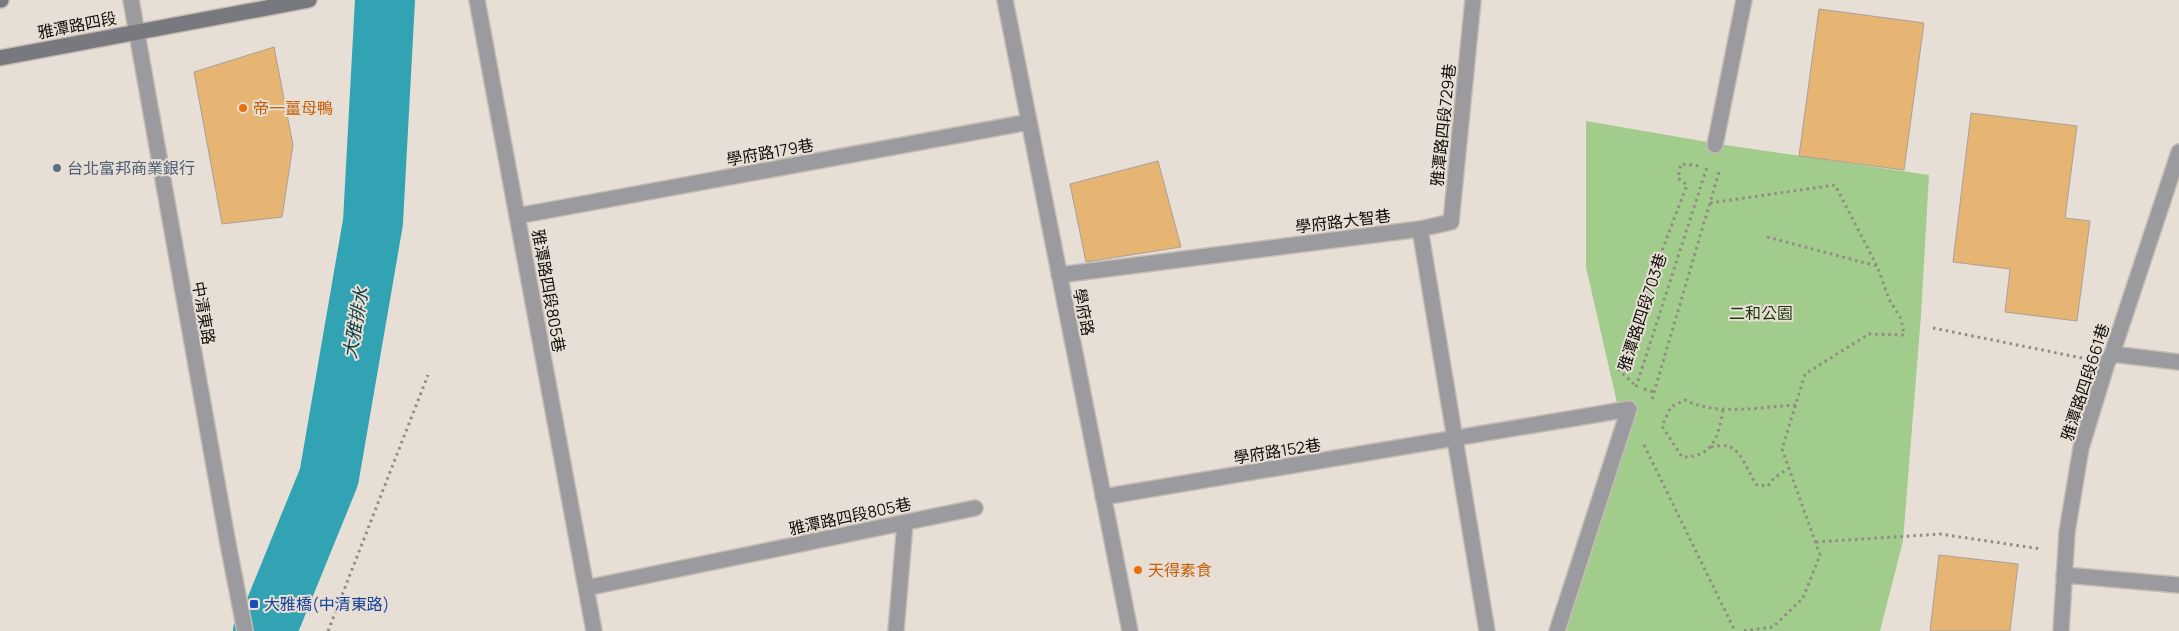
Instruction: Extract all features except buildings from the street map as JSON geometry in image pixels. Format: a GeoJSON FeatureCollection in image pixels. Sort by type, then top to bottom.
{"type":"FeatureCollection","features":[{"type":"Feature","properties":{"kind":"street","name":"中清東路"},"geometry":{"type":"LineString","coordinates":[[131,0],[228,544],[246,631]]}},
{"type":"Feature","properties":{"kind":"street","name":"雅潭路四段"},"geometry":{"type":"LineString","coordinates":[[0,58],[309,0]]}},
{"type":"Feature","properties":{"kind":"street","name":"雅潭路四段805巷"},"geometry":{"type":"LineString","coordinates":[[477,0],[594,631]]}},
{"type":"Feature","properties":{"kind":"street","name":"學府路"},"geometry":{"type":"LineString","coordinates":[[1005,0],[1130,631]]}},
{"type":"Feature","properties":{"kind":"street","name":"雅潭路四段729巷"},"geometry":{"type":"LineString","coordinates":[[1420,229],[1451,222],[1473,0]]}},
{"type":"Feature","properties":{"kind":"street"},"geometry":{"type":"LineString","coordinates":[[1715,145],[1744,0]]}},
{"type":"Feature","properties":{"kind":"street","name":"學府路179巷"},"geometry":{"type":"LineString","coordinates":[[517,216],[1029,122]]}},
{"type":"Feature","properties":{"kind":"street","name":"雅潭路四段661巷"},"geometry":{"type":"LineString","coordinates":[[2061,631],[2065,553],[2081,448],[2179,152]]}},
{"type":"Feature","properties":{"kind":"street","name":"學府路大智巷"},"geometry":{"type":"LineString","coordinates":[[1059,275],[1420,229]]}},
{"type":"Feature","properties":{"kind":"street"},"geometry":{"type":"LineString","coordinates":[[1420,229],[1488,631]]}},
{"type":"Feature","properties":{"kind":"street"},"geometry":{"type":"LineString","coordinates":[[2110,358],[2179,362]]}},
{"type":"Feature","properties":{"kind":"street"},"geometry":{"type":"LineString","coordinates":[[1455,440],[1629,409],[1557,631]]}},
{"type":"Feature","properties":{"kind":"street","name":"學府路152巷"},"geometry":{"type":"LineString","coordinates":[[1103,497],[1455,440]]}},
{"type":"Feature","properties":{"kind":"street","name":"雅潭路四段805巷"},"geometry":{"type":"LineString","coordinates":[[586,588],[975,508]]}},
{"type":"Feature","properties":{"kind":"street"},"geometry":{"type":"LineString","coordinates":[[896,631],[905,522]]}},
{"type":"Feature","properties":{"kind":"street"},"geometry":{"type":"LineString","coordinates":[[2064,575],[2179,585]]}},
{"type":"Feature","properties":{"kind":"path","name":"雅潭路四段703巷"},"geometry":{"type":"LineString","coordinates":[[1629,409],[1715,145]]}},
{"type":"Feature","properties":{"kind":"path"},"geometry":{"type":"LineString","coordinates":[[1651,401],[1654,392],[1710,204],[1719,172],[1707,167],[1681,164],[1678,178],[1687,185],[1617,368],[1636,386],[1654,392]]}},
{"type":"Feature","properties":{"kind":"path"},"geometry":{"type":"LineString","coordinates":[[1710,204],[1835,185],[1877,266],[1889,299],[1901,319],[1904,335],[1869,334],[1805,374],[1782,449],[1820,555],[1803,598],[1773,627],[1741,631]]}},
{"type":"Feature","properties":{"kind":"path"},"geometry":{"type":"LineString","coordinates":[[1767,237],[1877,266]]}},
{"type":"Feature","properties":{"kind":"path"},"geometry":{"type":"LineString","coordinates":[[1933,328],[2110,358]]}},
{"type":"Feature","properties":{"kind":"path"},"geometry":{"type":"LineString","coordinates":[[328,631],[428,375]]}},
{"type":"Feature","properties":{"kind":"path"},"geometry":{"type":"LineString","coordinates":[[1723,410],[1718,436],[1710,447],[1696,457],[1682,457],[1662,426],[1671,407],[1685,400],[1700,407],[1723,410],[1796,405]]}},
{"type":"Feature","properties":{"kind":"path"},"geometry":{"type":"LineString","coordinates":[[1641,438],[1736,631]]}},
{"type":"Feature","properties":{"kind":"path"},"geometry":{"type":"LineString","coordinates":[[1710,447],[1728,446],[1739,454],[1750,476],[1757,485],[1768,486],[1774,478],[1789,468]]}},
{"type":"Feature","properties":{"kind":"path"},"geometry":{"type":"LineString","coordinates":[[1816,542],[1940,534],[2065,553]]}},
{"type":"Feature","properties":{"kind":"green space","name":"二和公園"},"geometry":{"type":"Polygon","coordinates":[[[1586,121],[1725,145],[1929,175],[1921,315],[1903,541],[1880,631],[1566,631],[1626,442],[1586,267],[1586,121]]]}},
{"type":"Feature","properties":{"kind":"waterway","name":"大雅排水"},"geometry":{"type":"LineString","coordinates":[[263,631],[272,617],[329,477],[373,222],[385,0]]}},
{"type":"Feature","properties":{"kind":"place","name":"帝一薑母鴨"},"geometry":{"type":"Point","coordinates":[243,108]}},
{"type":"Feature","properties":{"kind":"place","name":"台北富邦商業銀行"},"geometry":{"type":"Point","coordinates":[57,168]}},
{"type":"Feature","properties":{"kind":"place","name":"天得素食"},"geometry":{"type":"Point","coordinates":[1138,570]}},
{"type":"Feature","properties":{"kind":"place","name":"大雅橋(中清東路)"},"geometry":{"type":"Point","coordinates":[254,604]}}]}
